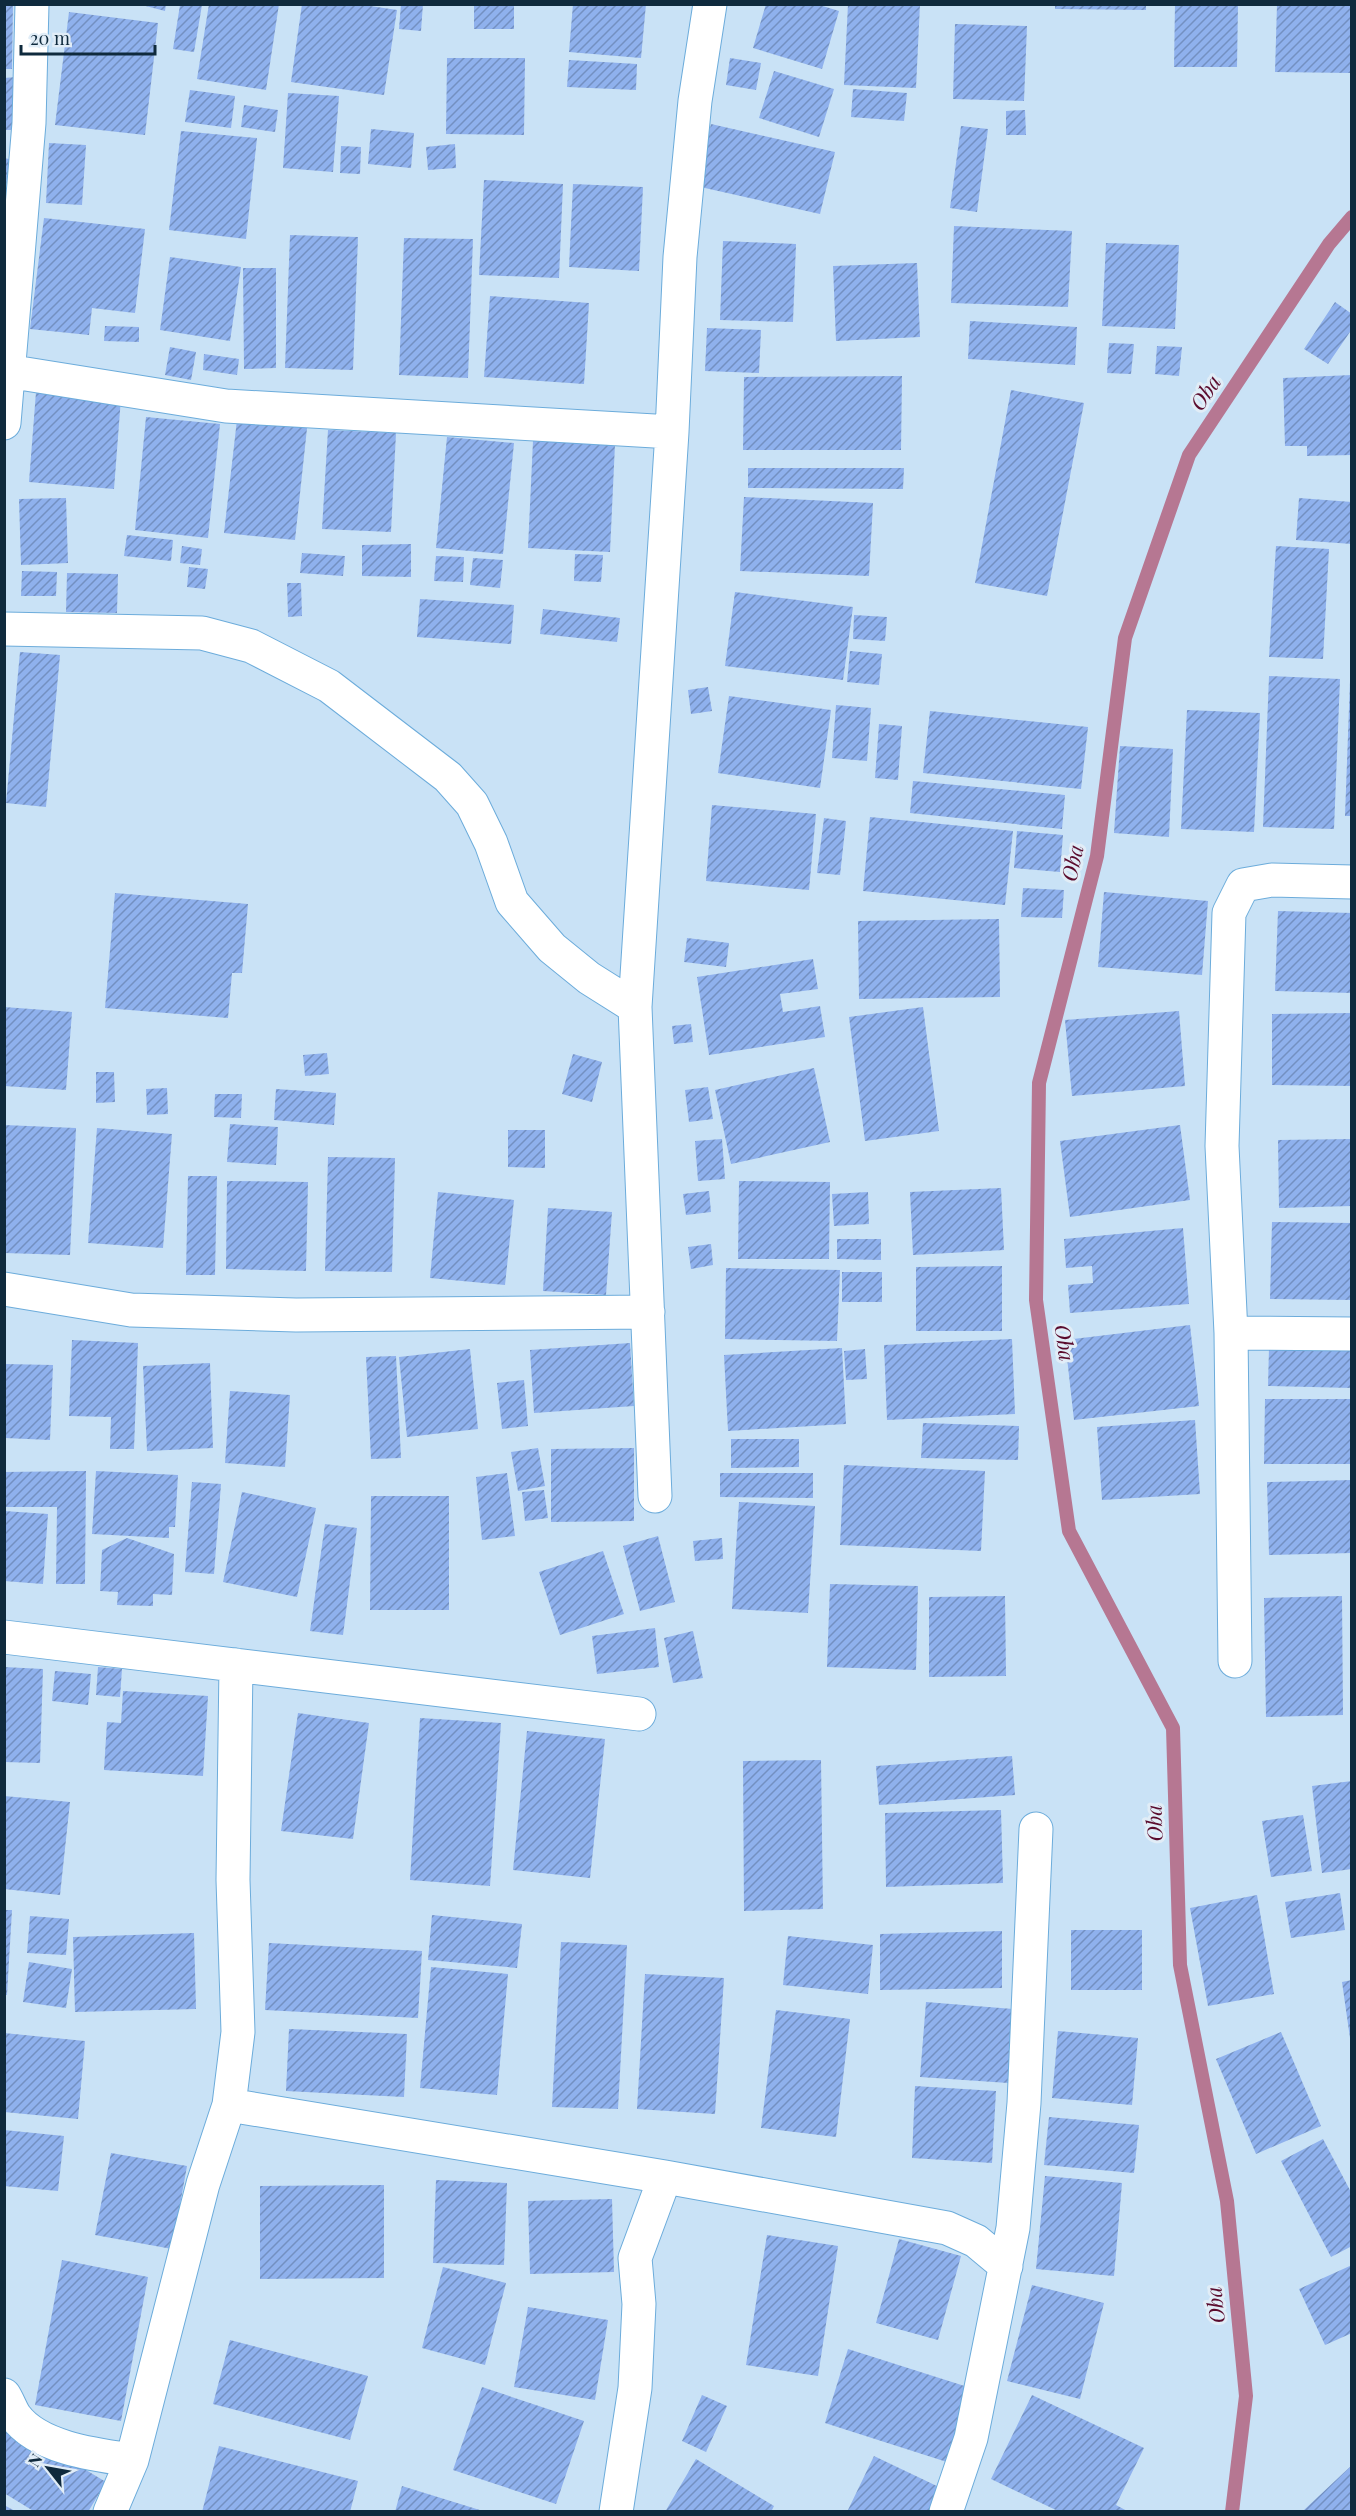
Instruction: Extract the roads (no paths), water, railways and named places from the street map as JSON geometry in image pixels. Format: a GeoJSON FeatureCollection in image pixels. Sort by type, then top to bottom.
{"type":"FeatureCollection","features":[{"type":"Feature","properties":{"kind":"street"},"geometry":{"type":"LineString","coordinates":[[4,423],[29,123],[32,4]]}},
{"type":"Feature","properties":{"kind":"street"},"geometry":{"type":"LineString","coordinates":[[655,1496],[635,1007],[672,432],[680,257],[695,101],[710,4]]}},
{"type":"Feature","properties":{"kind":"street"},"geometry":{"type":"LineString","coordinates":[[7,371],[226,406],[672,432]]}},
{"type":"Feature","properties":{"kind":"street"},"geometry":{"type":"LineString","coordinates":[[4,629],[202,633],[251,646],[328,686],[448,777],[472,804],[491,843],[512,902],[552,948],[589,978],[635,1007]]}},
{"type":"Feature","properties":{"kind":"street"},"geometry":{"type":"LineString","coordinates":[[1234,1660],[1231,1333],[1222,1146],[1229,913],[1243,885],[1272,880],[1352,882]]}},
{"type":"Feature","properties":{"kind":"street"},"geometry":{"type":"LineString","coordinates":[[4,1289],[142,1311],[296,1316],[648,1312]]}},
{"type":"Feature","properties":{"kind":"street"},"geometry":{"type":"LineString","coordinates":[[1231,1333],[1352,1334]]}},
{"type":"Feature","properties":{"kind":"street"},"geometry":{"type":"LineString","coordinates":[[4,1637],[639,1714]]}},
{"type":"Feature","properties":{"kind":"street"},"geometry":{"type":"LineString","coordinates":[[110,2511],[132,2460],[203,2184],[229,2105],[238,2032],[233,1880],[236,1665]]}},
{"type":"Feature","properties":{"kind":"street"},"geometry":{"type":"LineString","coordinates":[[946,2511],[971,2438],[1013,2228],[1024,2103],[1036,1829]]}},
{"type":"Feature","properties":{"kind":"street"},"geometry":{"type":"LineString","coordinates":[[229,2105],[665,2177],[947,2228],[976,2241],[1006,2266]]}},
{"type":"Feature","properties":{"kind":"street"},"geometry":{"type":"LineString","coordinates":[[616,2511],[635,2388],[639,2304],[635,2258],[665,2177]]}},
{"type":"Feature","properties":{"kind":"street"},"geometry":{"type":"LineString","coordinates":[[4,2395],[16,2416],[38,2436],[87,2453],[132,2460]]}},
{"type":"Feature","properties":{"kind":"waterway","name":"Oba"},"geometry":{"type":"LineString","coordinates":[[1232,2512],[1246,2396],[1227,2201],[1180,1965],[1173,1728],[1069,1531],[1036,1300],[1039,1083],[1097,856],[1125,638],[1189,455],[1329,244],[1352,217]]}}]}
